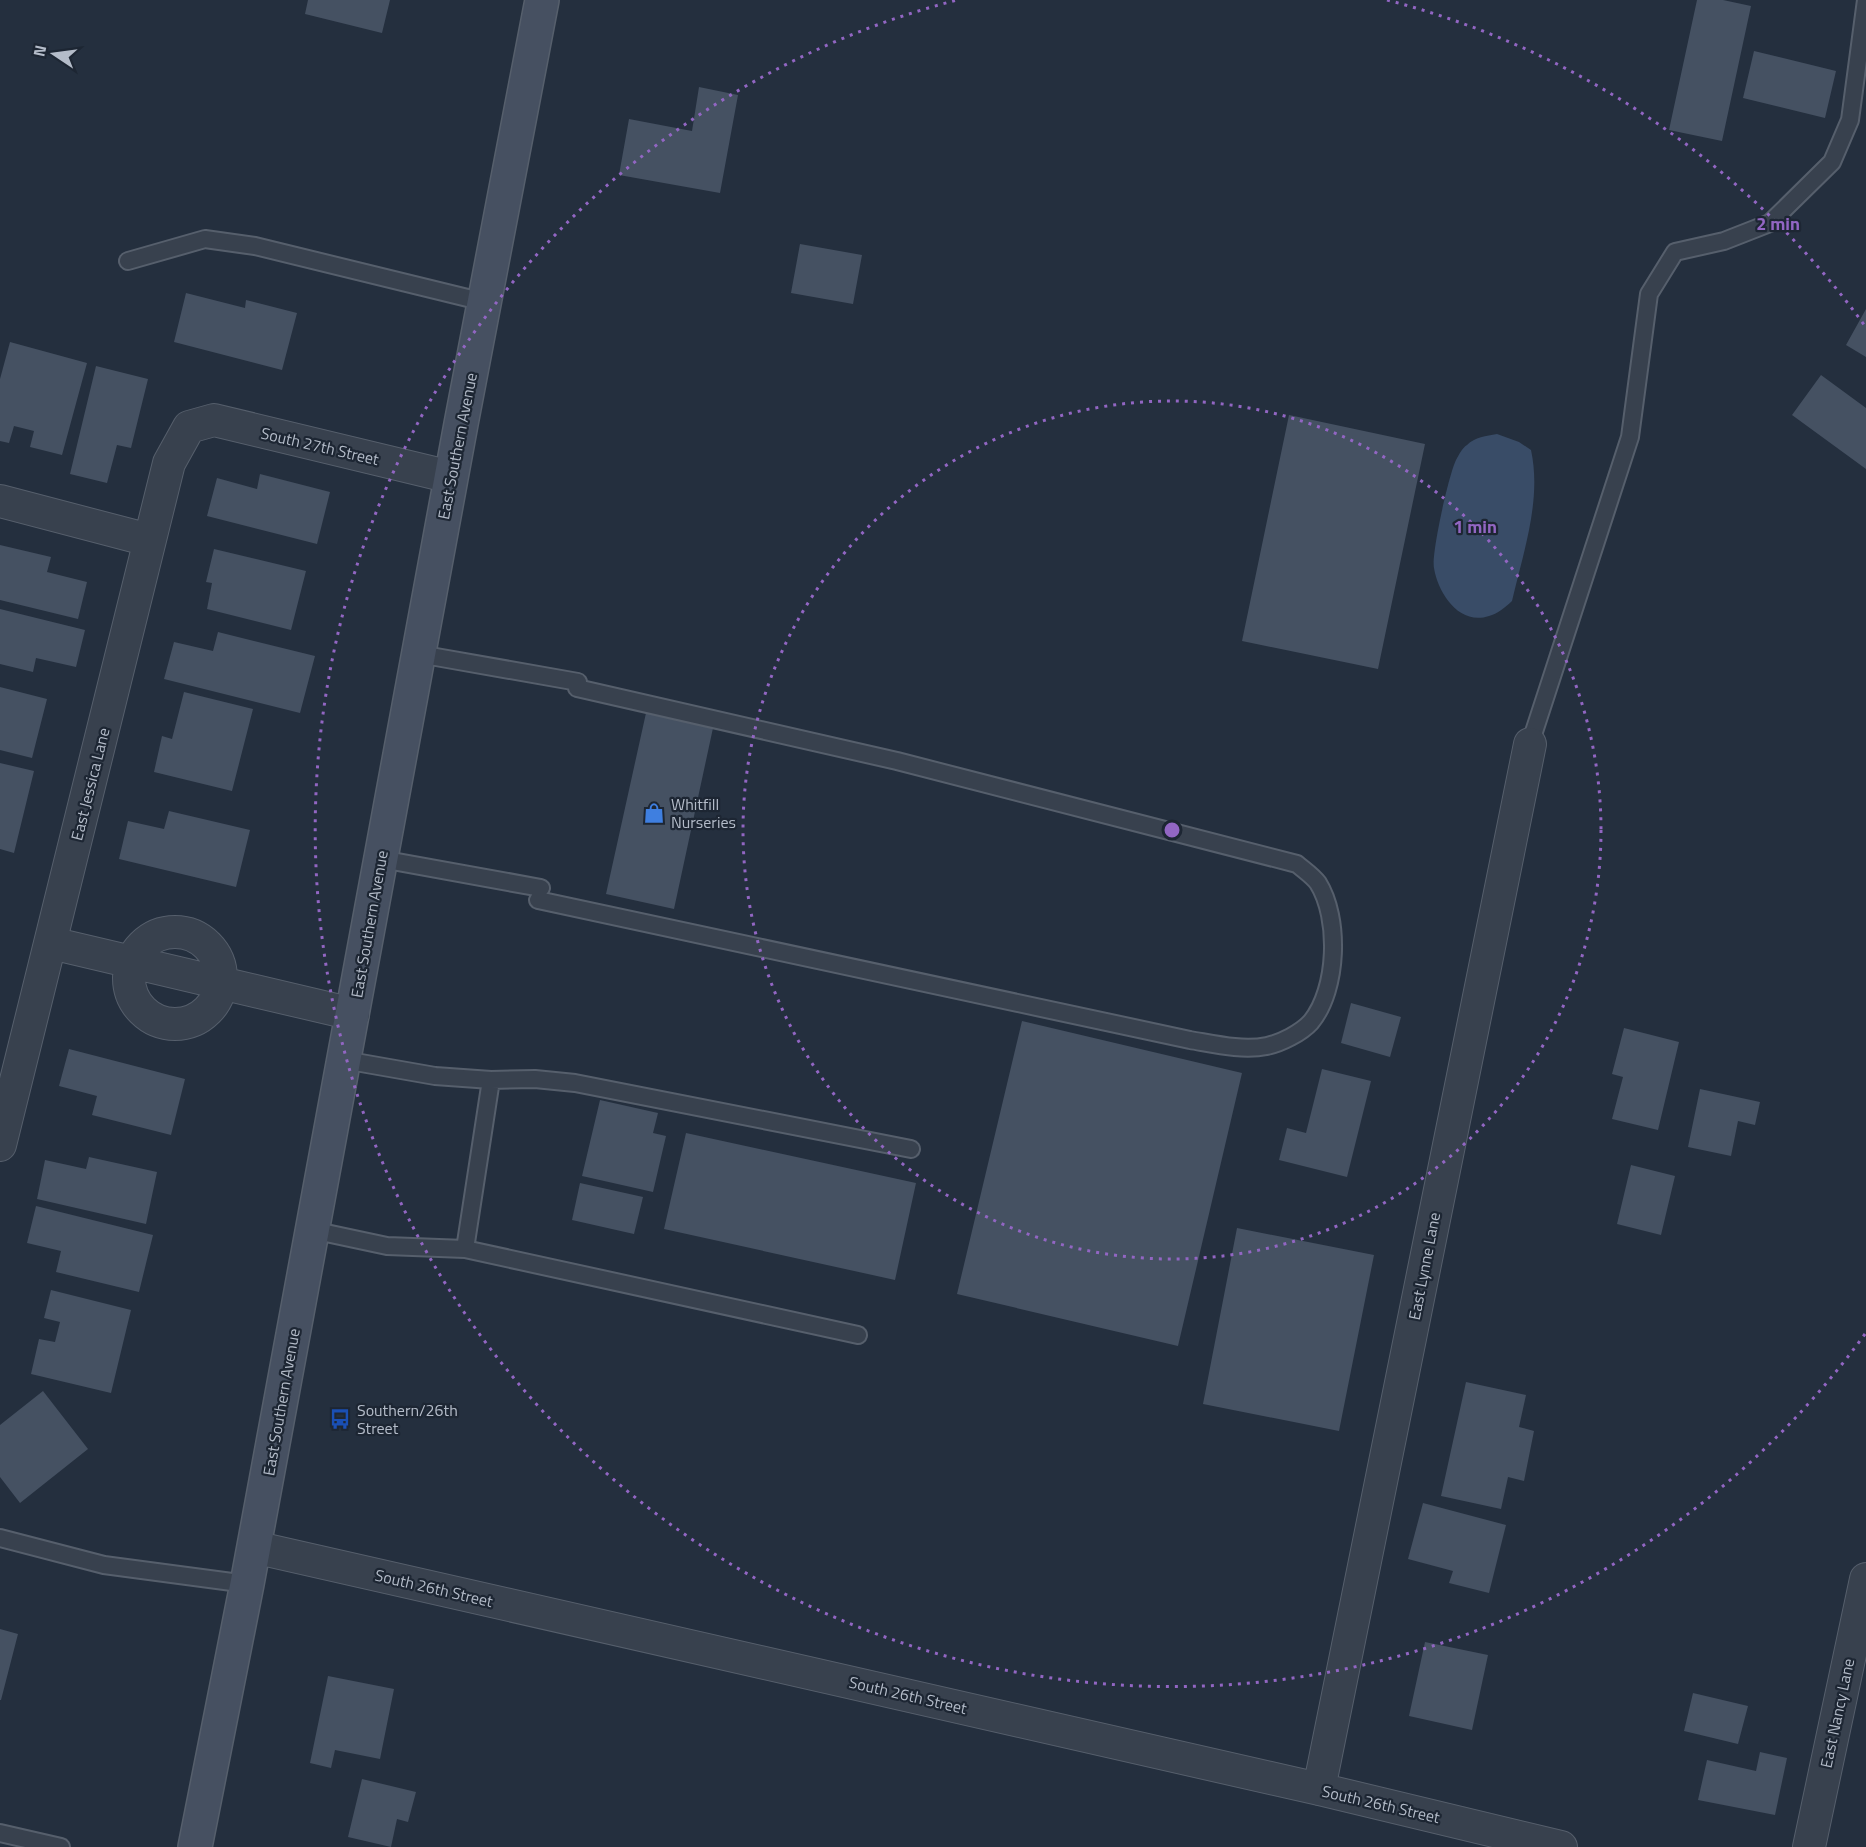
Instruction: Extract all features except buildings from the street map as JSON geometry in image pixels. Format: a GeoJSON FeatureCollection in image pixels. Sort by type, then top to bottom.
{"type":"FeatureCollection","features":[{"type":"Feature","properties":{"kind":"main road","name":"East Southern Avenue"},"geometry":{"type":"LineString","coordinates":[[195,1847],[248,1584],[451,477],[542,0]]}},
{"type":"Feature","properties":{"kind":"street","name":"South 27th Street"},"geometry":{"type":"LineString","coordinates":[[189,427],[214,420],[451,477]]}},
{"type":"Feature","properties":{"kind":"street","name":"East Jessica Lane"},"geometry":{"type":"LineString","coordinates":[[0,1145],[169,463],[189,427]]}},
{"type":"Feature","properties":{"kind":"street"},"geometry":{"type":"LineString","coordinates":[[0,501],[149,540]]}},
{"type":"Feature","properties":{"kind":"street","name":"East Lynne Lane"},"geometry":{"type":"LineString","coordinates":[[1319,1789],[1530,744]]}},
{"type":"Feature","properties":{"kind":"street"},"geometry":{"type":"LineString","coordinates":[[179,931],[193,934],[206,942],[216,954],[221,968],[222,983],[217,998],[208,1010],[195,1020],[180,1024],[165,1023],[150,1017],[139,1006],[130,985],[131,962],[150,938],[164,932],[179,931]]}},
{"type":"Feature","properties":{"kind":"street"},"geometry":{"type":"LineString","coordinates":[[51,943],[131,962]]}},
{"type":"Feature","properties":{"kind":"street"},"geometry":{"type":"LineString","coordinates":[[222,983],[353,1014]]}},
{"type":"Feature","properties":{"kind":"street","name":"South 26th Street"},"geometry":{"type":"LineString","coordinates":[[254,1547],[1319,1789],[1524,1843],[1561,1847]]}},
{"type":"Feature","properties":{"kind":"street","name":"East Nancy Lane"},"geometry":{"type":"LineString","coordinates":[[1809,1847],[1866,1579]]}},
{"type":"Feature","properties":{"kind":"lane"},"geometry":{"type":"LineString","coordinates":[[1530,744],[1630,437],[1649,294],[1675,252],[1724,242],[1770,223],[1832,162],[1850,120],[1866,0]]}},
{"type":"Feature","properties":{"kind":"lane"},"geometry":{"type":"LineString","coordinates":[[128,261],[205,239],[255,246],[484,302]]}},
{"type":"Feature","properties":{"kind":"lane"},"geometry":{"type":"LineString","coordinates":[[381,858],[1178,1038],[1241,1047],[1267,1046],[1293,1035],[1310,1022],[1323,1000],[1331,969],[1334,938],[1330,907],[1317,881],[1298,864],[897,761],[578,685],[419,654]]}},
{"type":"Feature","properties":{"kind":"lane"},"geometry":{"type":"LineString","coordinates":[[344,1060],[435,1076],[491,1080],[535,1079],[575,1083],[911,1149]]}},
{"type":"Feature","properties":{"kind":"lane"},"geometry":{"type":"LineString","coordinates":[[465,1249],[491,1080]]}},
{"type":"Feature","properties":{"kind":"lane"},"geometry":{"type":"LineString","coordinates":[[312,1230],[387,1246],[465,1249],[858,1335]]}},
{"type":"Feature","properties":{"kind":"lane"},"geometry":{"type":"LineString","coordinates":[[0,1538],[104,1565],[248,1584]]}},
{"type":"Feature","properties":{"kind":"lane"},"geometry":{"type":"LineString","coordinates":[[0,1833],[58,1847]]}},
{"type":"Feature","properties":{"kind":"water"},"geometry":{"type":"Polygon","coordinates":[[[1497,434],[1519,442],[1531,450],[1534,469],[1533,507],[1512,601],[1495,614],[1478,618],[1459,612],[1445,597],[1434,568],[1435,547],[1441,514],[1456,460],[1470,442],[1497,434]]]}},
{"type":"Feature","properties":{"kind":"place","name":"Whitfill Nurseries"},"geometry":{"type":"Point","coordinates":[654,813]}},
{"type":"Feature","properties":{"kind":"place","name":"Southern/26th Street"},"geometry":{"type":"Point","coordinates":[340,1419]}}]}
